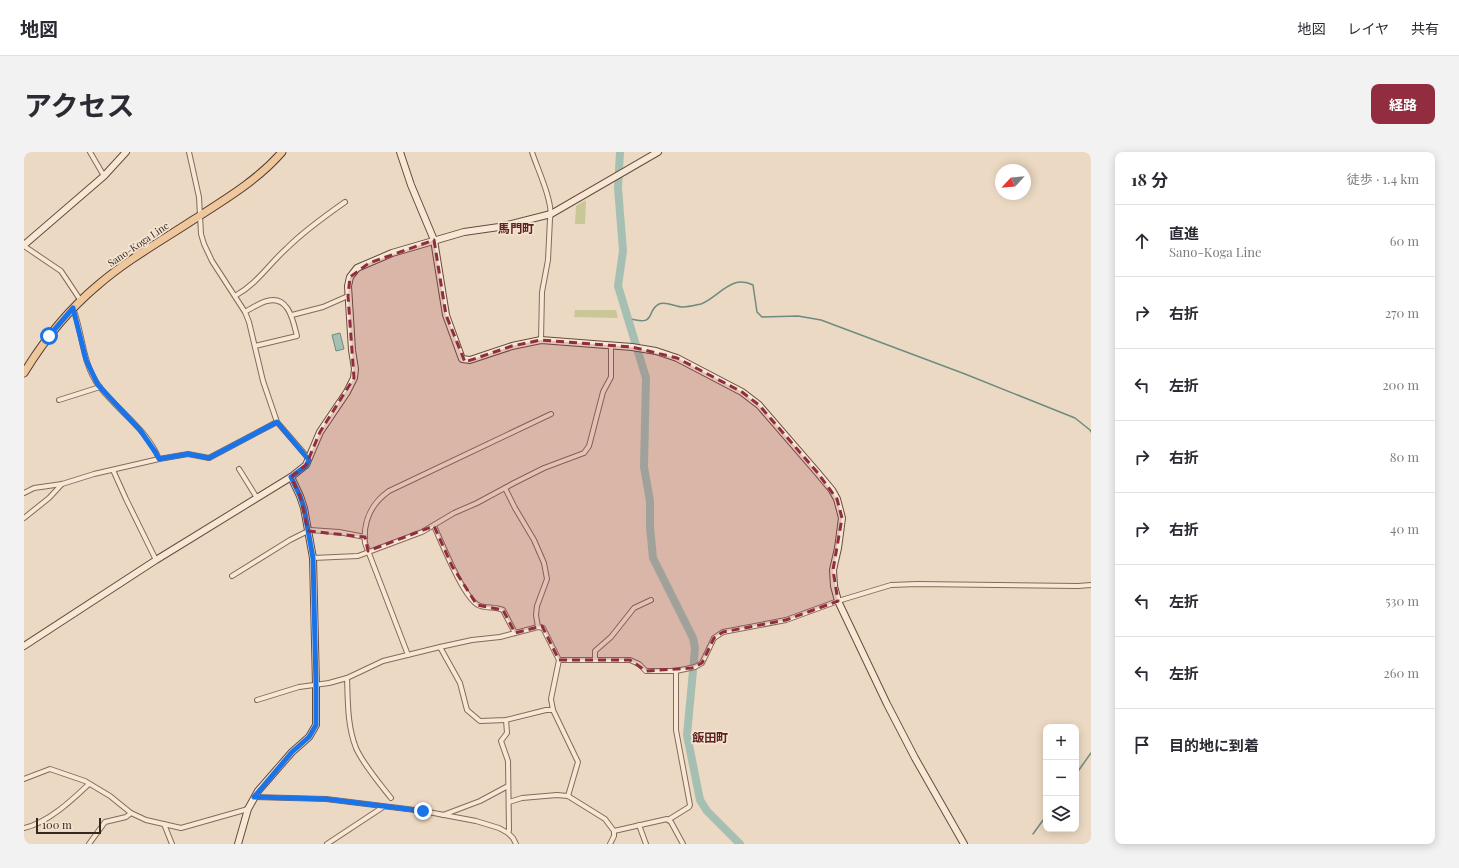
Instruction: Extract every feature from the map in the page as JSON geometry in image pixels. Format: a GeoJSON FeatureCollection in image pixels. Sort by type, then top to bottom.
{"type":"FeatureCollection","features":[{"type":"Feature","properties":{"kind":"main road","name":"Sano-Koga Line"},"geometry":{"type":"LineString","coordinates":[[24,373],[43,344],[73,308],[98,286],[126,263],[254,179],[282,152]]}},
{"type":"Feature","properties":{"kind":"street"},"geometry":{"type":"LineString","coordinates":[[90,152],[104,176]]}},
{"type":"Feature","properties":{"kind":"street"},"geometry":{"type":"LineString","coordinates":[[81,301],[61,271],[44,258],[24,246],[104,176],[126,152]]}},
{"type":"Feature","properties":{"kind":"street"},"geometry":{"type":"LineString","coordinates":[[189,152],[196,180],[200,215],[200,234],[212,261],[245,312],[263,381],[277,422],[309,460]]}},
{"type":"Feature","properties":{"kind":"street"},"geometry":{"type":"LineString","coordinates":[[400,152],[411,185],[434,240],[446,315],[462,359],[470,360],[512,346],[541,340],[611,345],[656,351],[676,358],[742,392],[760,405],[832,490],[837,499],[842,518],[833,570],[834,586],[838,601],[887,704],[964,844]]}},
{"type":"Feature","properties":{"kind":"street"},"geometry":{"type":"LineString","coordinates":[[532,152],[544,185],[551,214],[548,260],[542,292],[541,340]]}},
{"type":"Feature","properties":{"kind":"street"},"geometry":{"type":"LineString","coordinates":[[24,646],[156,560],[291,477],[306,466],[320,432],[347,392],[354,378],[355,369],[348,296],[350,277],[357,268],[392,253],[434,240],[464,232],[498,227],[551,214],[658,152]]}},
{"type":"Feature","properties":{"kind":"street"},"geometry":{"type":"LineString","coordinates":[[235,296],[254,283],[289,245],[345,202]]}},
{"type":"Feature","properties":{"kind":"street"},"geometry":{"type":"LineString","coordinates":[[292,314],[323,307],[348,296]]}},
{"type":"Feature","properties":{"kind":"street"},"geometry":{"type":"LineString","coordinates":[[245,312],[266,301],[276,300],[282,302],[292,314],[296,336],[255,346]]}},
{"type":"Feature","properties":{"kind":"street"},"geometry":{"type":"LineString","coordinates":[[73,308],[86,360],[100,387],[140,430],[159,459]]}},
{"type":"Feature","properties":{"kind":"street"},"geometry":{"type":"LineString","coordinates":[[313,558],[358,556],[422,532],[454,513],[544,468],[584,453],[589,446],[603,392],[611,377],[611,345]]}},
{"type":"Feature","properties":{"kind":"street"},"geometry":{"type":"LineString","coordinates":[[59,400],[100,387]]}},
{"type":"Feature","properties":{"kind":"street"},"geometry":{"type":"LineString","coordinates":[[408,655],[368,551],[365,537],[366,524],[371,510],[379,499],[389,491],[551,414]]}},
{"type":"Feature","properties":{"kind":"street"},"geometry":{"type":"LineString","coordinates":[[24,493],[34,488],[62,484],[159,459],[188,454],[209,458],[277,422]]}},
{"type":"Feature","properties":{"kind":"street"},"geometry":{"type":"LineString","coordinates":[[239,468],[257,498]]}},
{"type":"Feature","properties":{"kind":"street"},"geometry":{"type":"LineString","coordinates":[[113,470],[156,560]]}},
{"type":"Feature","properties":{"kind":"street"},"geometry":{"type":"LineString","coordinates":[[238,844],[248,809],[254,797],[292,752],[309,737],[316,725],[313,558],[300,496],[291,477]]}},
{"type":"Feature","properties":{"kind":"street"},"geometry":{"type":"LineString","coordinates":[[24,518],[53,494],[62,484]]}},
{"type":"Feature","properties":{"kind":"street"},"geometry":{"type":"LineString","coordinates":[[505,488],[534,540],[544,563],[547,579],[537,606],[536,615],[538,627]]}},
{"type":"Feature","properties":{"kind":"street"},"geometry":{"type":"LineString","coordinates":[[434,526],[452,566],[469,596],[477,605],[498,607],[503,610],[515,633]]}},
{"type":"Feature","properties":{"kind":"street"},"geometry":{"type":"LineString","coordinates":[[232,576],[290,540],[310,530],[365,537]]}},
{"type":"Feature","properties":{"kind":"street"},"geometry":{"type":"LineString","coordinates":[[559,660],[630,660],[639,664],[646,671],[676,671],[688,669],[699,666],[714,638],[723,632],[786,620],[838,601],[897,584],[1091,585]]}},
{"type":"Feature","properties":{"kind":"street"},"geometry":{"type":"LineString","coordinates":[[596,660],[596,651],[611,637],[634,608],[651,600]]}},
{"type":"Feature","properties":{"kind":"street"},"geometry":{"type":"LineString","coordinates":[[257,700],[299,687],[329,683],[347,678],[383,661],[472,640],[500,637],[538,627],[543,628],[559,660],[551,699],[553,710],[578,762],[568,796]]}},
{"type":"Feature","properties":{"kind":"street"},"geometry":{"type":"LineString","coordinates":[[440,647],[460,682],[467,710],[480,721],[506,720],[546,710],[553,710]]}},
{"type":"Feature","properties":{"kind":"street"},"geometry":{"type":"LineString","coordinates":[[614,831],[665,819],[668,820],[690,805],[676,730],[676,671]]}},
{"type":"Feature","properties":{"kind":"street"},"geometry":{"type":"LineString","coordinates":[[347,678],[349,722],[356,748],[391,798]]}},
{"type":"Feature","properties":{"kind":"street"},"geometry":{"type":"LineString","coordinates":[[506,720],[507,733],[501,741],[508,761],[508,833]]}},
{"type":"Feature","properties":{"kind":"street"},"geometry":{"type":"LineString","coordinates":[[24,780],[50,770],[89,784],[110,796],[131,813],[146,820],[181,828],[248,809]]}},
{"type":"Feature","properties":{"kind":"street"},"geometry":{"type":"LineString","coordinates":[[24,828],[47,818],[66,806],[89,784]]}},
{"type":"Feature","properties":{"kind":"street"},"geometry":{"type":"LineString","coordinates":[[443,815],[480,801],[508,786]]}},
{"type":"Feature","properties":{"kind":"street"},"geometry":{"type":"LineString","coordinates":[[509,802],[528,797],[557,794],[568,796],[605,819],[614,831],[614,836],[610,844]]}},
{"type":"Feature","properties":{"kind":"street"},"geometry":{"type":"LineString","coordinates":[[254,797],[326,799],[443,815],[476,821],[499,828],[508,833],[516,844]]}},
{"type":"Feature","properties":{"kind":"street"},"geometry":{"type":"LineString","coordinates":[[327,844],[383,806]]}},
{"type":"Feature","properties":{"kind":"street"},"geometry":{"type":"LineString","coordinates":[[89,844],[105,822],[126,817],[131,813]]}},
{"type":"Feature","properties":{"kind":"street"},"geometry":{"type":"LineString","coordinates":[[668,820],[683,844]]}},
{"type":"Feature","properties":{"kind":"street"},"geometry":{"type":"LineString","coordinates":[[164,824],[172,844]]}},
{"type":"Feature","properties":{"kind":"street"},"geometry":{"type":"LineString","coordinates":[[639,825],[646,844]]}},
{"type":"Feature","properties":{"kind":"highlighted area"},"geometry":{"type":"Polygon","coordinates":[[[434,240],[446,315],[465,362],[512,346],[541,340],[632,347],[677,358],[742,392],[759,405],[817,472],[837,499],[842,518],[833,570],[838,601],[786,620],[723,632],[714,638],[702,663],[692,668],[646,671],[630,660],[559,660],[542,626],[515,633],[503,610],[477,605],[452,566],[434,526],[368,551],[365,537],[308,531],[300,496],[291,477],[306,465],[320,432],[354,378],[348,296],[350,277],[369,263],[434,240]]]}},
{"type":"Feature","properties":{"kind":"shaded area"},"geometry":{"type":"Polygon","coordinates":[[[586,200],[585,224],[575,224],[576,206],[586,200]]]}},
{"type":"Feature","properties":{"kind":"shaded area"},"geometry":{"type":"Polygon","coordinates":[[[575,310],[616,310],[618,318],[574,317],[575,310]]]}},
{"type":"Feature","properties":{"kind":"shaded area"},"geometry":{"type":"Polygon","coordinates":[[[340,333],[344,349],[336,351],[332,335],[340,333]]]}},
{"type":"Feature","properties":{"kind":"waterway"},"geometry":{"type":"LineString","coordinates":[[620,152],[618,188],[623,251],[618,286],[646,378],[644,467],[650,501],[650,527],[653,558],[693,638],[695,648],[687,735],[700,800],[707,811],[740,844]]}},
{"type":"Feature","properties":{"kind":"waterway"},"geometry":{"type":"LineString","coordinates":[[628,318],[644,321],[650,317],[652,310],[662,303],[683,307],[701,304],[708,301],[732,284],[745,282],[753,285],[757,312],[762,317],[798,316],[821,320],[965,374],[1075,418],[1091,432]]}},
{"type":"Feature","properties":{"kind":"waterway"},"geometry":{"type":"LineString","coordinates":[[1079,770],[1091,753]]}},
{"type":"Feature","properties":{"kind":"waterway"},"geometry":{"type":"LineString","coordinates":[[1033,834],[1043,820]]}},
{"type":"Feature","properties":{"kind":"district","name":"馬門町"},"geometry":{"type":"Point","coordinates":[516,229]}},
{"type":"Feature","properties":{"kind":"district","name":"飯田町"},"geometry":{"type":"Point","coordinates":[710,738]}},
{"type":"Feature","properties":{"kind":"route"},"geometry":{"type":"LineString","coordinates":[[49,336],[73,308],[83,352],[98,385],[140,430],[159,459],[188,454],[209,458],[277,422],[280,428],[309,460],[301,471],[291,477],[304,508],[313,558],[316,725],[309,737],[292,752],[254,797],[326,799],[423,811]]}}]}
